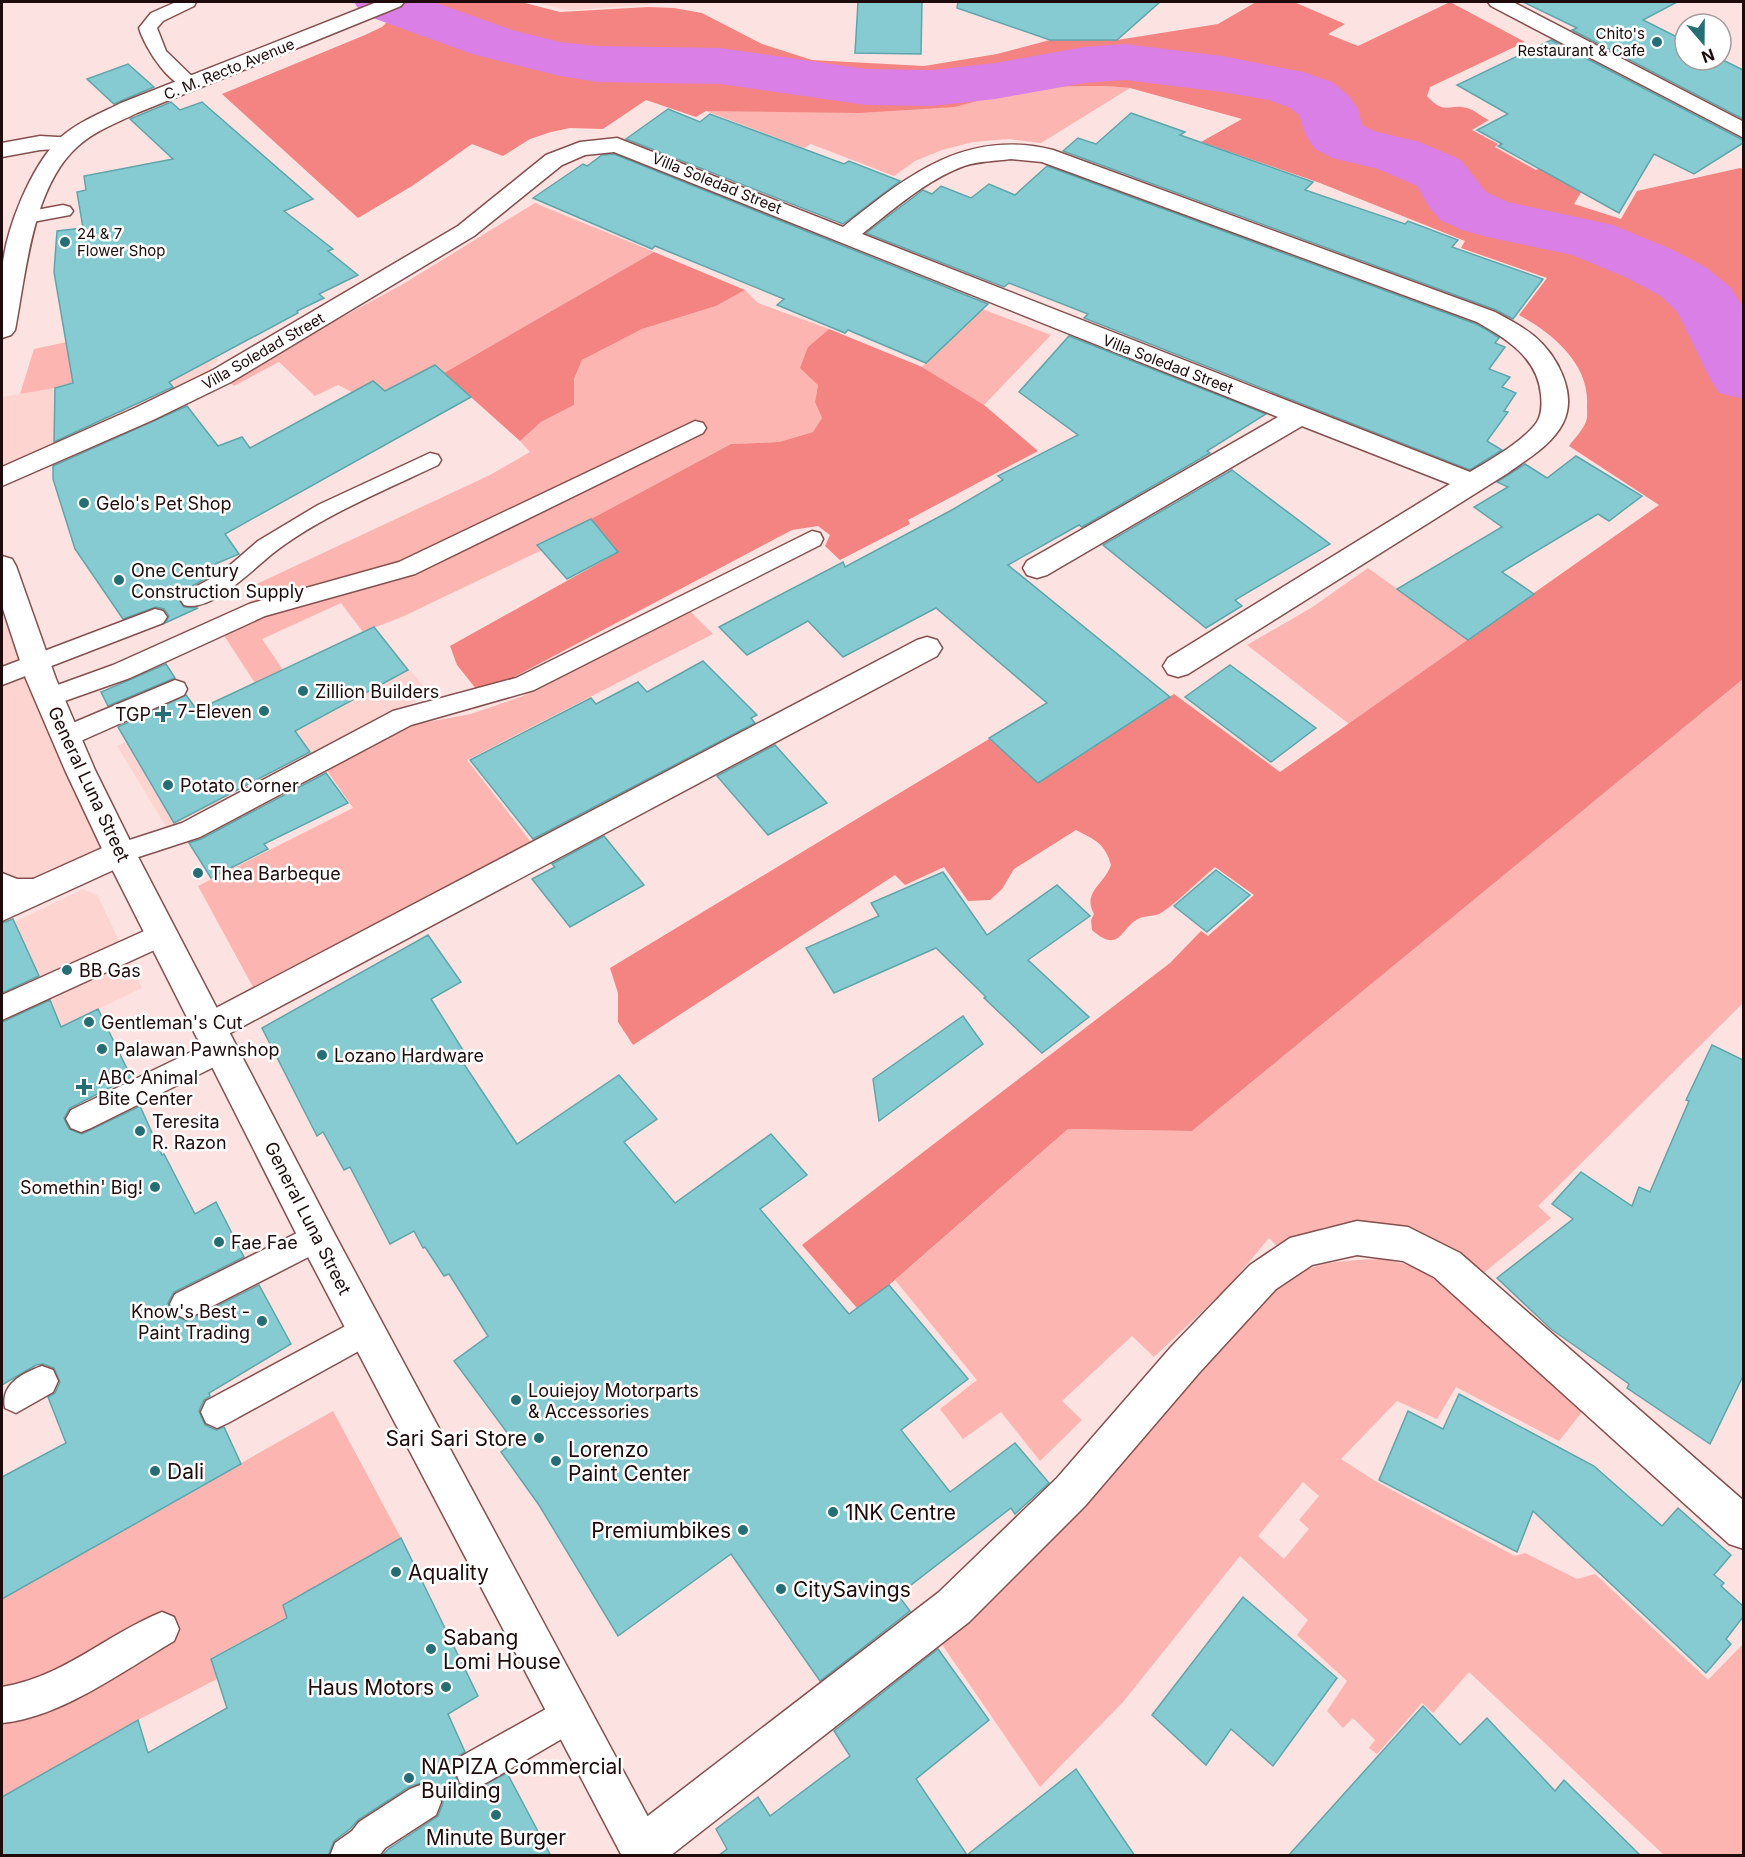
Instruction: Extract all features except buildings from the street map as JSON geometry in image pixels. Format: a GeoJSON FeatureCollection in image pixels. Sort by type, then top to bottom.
{"type":"FeatureCollection","features":[{"type":"Feature","properties":{"kind":"street","name":"C. M. Recto Avenue"},"geometry":{"type":"LineString","coordinates":[[67,143],[100,122],[394,2]]}},
{"type":"Feature","properties":{"kind":"street"},"geometry":{"type":"LineString","coordinates":[[1498,2],[1743,131]]}},
{"type":"Feature","properties":{"kind":"street"},"geometry":{"type":"LineString","coordinates":[[2,150],[40,143],[67,143]]}},
{"type":"Feature","properties":{"kind":"street"},"geometry":{"type":"LineString","coordinates":[[2,330],[27,217],[41,180],[67,143]]}},
{"type":"Feature","properties":{"kind":"street","name":"Villa Soledad Street"},"geometry":{"type":"LineString","coordinates":[[2,477],[144,414],[222,376],[466,231],[501,205],[543,165],[578,149],[601,145],[628,148],[1472,483]]}},
{"type":"Feature","properties":{"kind":"street"},"geometry":{"type":"LineString","coordinates":[[848,235],[921,178],[938,167],[962,157],[1016,152],[1045,155],[1486,317],[1527,344],[1542,362],[1551,384],[1555,403],[1551,422],[1540,436],[1472,483],[1178,666]]}},
{"type":"Feature","properties":{"kind":"street"},"geometry":{"type":"LineString","coordinates":[[1037,568],[1299,416]]}},
{"type":"Feature","properties":{"kind":"street","name":"General Luna Street"},"geometry":{"type":"LineString","coordinates":[[2,566],[35,663],[65,737],[120,853],[317,1237],[645,1852]]}},
{"type":"Feature","properties":{"kind":"street"},"geometry":{"type":"LineString","coordinates":[[215,1039],[927,648]]}},
{"type":"Feature","properties":{"kind":"street"},"geometry":{"type":"LineString","coordinates":[[2,908],[120,853]]}},
{"type":"Feature","properties":{"kind":"street"},"geometry":{"type":"LineString","coordinates":[[645,1852],[954,1607],[1071,1492],[1185,1359],[1263,1277],[1304,1250],[1356,1238],[1367,1239],[1408,1244],[1447,1265],[1740,1520]]}},
{"type":"Feature","properties":{"kind":"lane"},"geometry":{"type":"LineString","coordinates":[[188,2],[157,17],[148,28],[151,44],[162,60],[191,84]]}},
{"type":"Feature","properties":{"kind":"lane"},"geometry":{"type":"LineString","coordinates":[[27,217],[63,211]]}},
{"type":"Feature","properties":{"kind":"lane"},"geometry":{"type":"LineString","coordinates":[[50,697],[132,667],[214,627],[256,610],[309,592],[379,578],[407,568],[695,428]]}},
{"type":"Feature","properties":{"kind":"lane"},"geometry":{"type":"LineString","coordinates":[[192,599],[229,579],[266,547],[326,510],[430,460]]}},
{"type":"Feature","properties":{"kind":"lane"},"geometry":{"type":"LineString","coordinates":[[120,853],[191,830],[402,718],[429,708],[489,696],[525,684],[812,539]]}},
{"type":"Feature","properties":{"kind":"lane"},"geometry":{"type":"LineString","coordinates":[[2,676],[155,617]]}},
{"type":"Feature","properties":{"kind":"lane"},"geometry":{"type":"LineString","coordinates":[[65,737],[175,690]]}},
{"type":"Feature","properties":{"kind":"lane"},"geometry":{"type":"LineString","coordinates":[[2,884],[9,889],[23,892],[39,890]]}},
{"type":"Feature","properties":{"kind":"lane"},"geometry":{"type":"LineString","coordinates":[[2,1008],[162,934]]}},
{"type":"Feature","properties":{"kind":"lane"},"geometry":{"type":"LineString","coordinates":[[81,1119],[215,1039]]}},
{"type":"Feature","properties":{"kind":"lane"},"geometry":{"type":"LineString","coordinates":[[186,1304],[317,1237]]}},
{"type":"Feature","properties":{"kind":"lane"},"geometry":{"type":"LineString","coordinates":[[217,1412],[366,1330]]}},
{"type":"Feature","properties":{"kind":"lane"},"geometry":{"type":"LineString","coordinates":[[2,1705],[11,1705],[55,1690],[162,1629]]}},
{"type":"Feature","properties":{"kind":"lane"},"geometry":{"type":"LineString","coordinates":[[473,1770],[571,1713]]}},
{"type":"Feature","properties":{"kind":"lane"},"geometry":{"type":"LineString","coordinates":[[348,1856],[365,1844],[372,1835],[423,1802]]}},
{"type":"Feature","properties":{"kind":"shaded area"},"geometry":{"type":"Polygon","coordinates":[[[439,2],[521,2],[560,12],[648,7],[674,8],[702,13],[762,44],[812,60],[924,66],[997,54],[1050,40],[1117,40],[1218,24],[1256,2],[1294,2],[1345,24],[1328,34],[1358,46],[1450,2],[1525,42],[1430,87],[1427,96],[1438,106],[1467,108],[1489,120],[1472,130],[1498,144],[1495,147],[1536,170],[1594,141],[1589,179],[1574,204],[1621,219],[1637,191],[1743,169],[1743,679],[1192,1131],[1068,1129],[889,1285],[857,1308],[802,1245],[1170,963],[1201,931],[1208,936],[1254,895],[1215,867],[1161,913],[1138,919],[1119,937],[1109,940],[1092,930],[1091,920],[1094,914],[1091,900],[1092,894],[1111,865],[1109,858],[1094,840],[1076,830],[1014,869],[1002,889],[990,900],[968,901],[944,867],[905,885],[895,875],[633,1045],[618,1022],[618,993],[610,968],[989,739],[1038,782],[1174,694],[1280,772],[1659,505],[1569,446],[1587,420],[1586,391],[1582,377],[1576,363],[1556,341],[1519,315],[1547,278],[1461,248],[1465,241],[1320,183],[1201,142],[1242,119],[1130,88],[1106,86],[1031,87],[955,107],[859,113],[706,111],[696,117],[646,100],[603,129],[570,128],[551,132],[530,139],[503,156],[472,144],[412,186],[358,218],[222,94],[365,35],[382,27],[388,21],[439,2]]]}},
{"type":"Feature","properties":{"kind":"shaded area"},"geometry":{"type":"Polygon","coordinates":[[[533,2],[657,2],[648,5],[568,10],[533,2]]]}},
{"type":"Feature","properties":{"kind":"shaded area"},"geometry":{"type":"Polygon","coordinates":[[[1031,87],[1130,88],[1041,143],[1008,139],[973,142],[942,150],[915,161],[894,176],[811,144],[804,148],[706,111],[955,107],[1031,87]]]}},
{"type":"Feature","properties":{"kind":"shaded area"},"geometry":{"type":"Polygon","coordinates":[[[535,203],[654,252],[444,373],[435,366],[385,391],[373,381],[352,392],[338,385],[315,396],[279,362],[234,386],[227,380],[403,284],[535,203]]]}},
{"type":"Feature","properties":{"kind":"shaded area"},"geometry":{"type":"Polygon","coordinates":[[[654,252],[745,290],[716,306],[642,329],[582,360],[574,379],[574,405],[541,422],[520,441],[444,373],[654,252]]]}},
{"type":"Feature","properties":{"kind":"shaded area"},"geometry":{"type":"Polygon","coordinates":[[[745,290],[758,303],[829,329],[808,347],[818,385],[815,402],[822,418],[813,432],[779,442],[731,444],[591,519],[537,544],[542,550],[404,616],[363,632],[341,603],[262,639],[283,670],[255,683],[223,634],[251,620],[251,603],[246,589],[490,475],[530,452],[520,441],[541,422],[574,405],[574,379],[582,360],[642,329],[716,306],[745,290]]]}},
{"type":"Feature","properties":{"kind":"shaded area"},"geometry":{"type":"Polygon","coordinates":[[[982,309],[1051,335],[984,405],[922,367],[982,309]]]}},
{"type":"Feature","properties":{"kind":"shaded area"},"geometry":{"type":"Polygon","coordinates":[[[188,316],[92,377],[55,388],[20,394],[34,349],[188,316]]]}},
{"type":"Feature","properties":{"kind":"shaded area"},"geometry":{"type":"Polygon","coordinates":[[[829,329],[922,367],[984,405],[1038,451],[908,520],[910,524],[840,560],[825,546],[830,535],[818,526],[792,530],[495,687],[477,690],[457,665],[450,646],[606,559],[610,543],[591,519],[731,444],[779,442],[813,432],[822,418],[815,402],[818,385],[800,368],[808,347],[829,329]]]}},
{"type":"Feature","properties":{"kind":"shaded area"},"geometry":{"type":"Polygon","coordinates":[[[213,356],[219,360],[210,366],[218,373],[141,411],[2,474],[2,397],[55,388],[92,377],[213,356]]]}},
{"type":"Feature","properties":{"kind":"shaded area"},"geometry":{"type":"Polygon","coordinates":[[[1368,568],[1468,640],[1349,724],[1247,645],[1311,608],[1368,568]]]}},
{"type":"Feature","properties":{"kind":"shaded area"},"geometry":{"type":"Polygon","coordinates":[[[2,570],[15,612],[118,852],[2,905],[2,570]]]}},
{"type":"Feature","properties":{"kind":"shaded area"},"geometry":{"type":"Polygon","coordinates":[[[690,611],[713,634],[467,760],[531,842],[253,987],[198,886],[353,808],[324,766],[400,727],[471,714],[523,696],[690,611]]]}},
{"type":"Feature","properties":{"kind":"shaded area"},"geometry":{"type":"Polygon","coordinates":[[[374,627],[430,694],[167,828],[117,746],[374,627]]]}},
{"type":"Feature","properties":{"kind":"shaded area"},"geometry":{"type":"Polygon","coordinates":[[[1743,679],[1743,1003],[1538,1206],[1551,1218],[1475,1280],[1364,1222],[1324,1227],[1280,1249],[1269,1238],[1229,1286],[1154,1357],[1132,1336],[1062,1401],[1082,1420],[1040,1461],[1001,1412],[963,1439],[940,1409],[977,1380],[895,1280],[1068,1129],[1192,1131],[1743,679]]]}},
{"type":"Feature","properties":{"kind":"shaded area","name":"BB Gas"},"geometry":{"type":"Polygon","coordinates":[[[83,889],[97,895],[142,988],[2,1055],[2,928],[83,889]]]}},
{"type":"Feature","properties":{"kind":"shaded area"},"geometry":{"type":"Polygon","coordinates":[[[1379,1259],[1398,1263],[1422,1271],[1437,1281],[1582,1412],[1559,1441],[1456,1387],[1437,1419],[1397,1401],[1341,1459],[1375,1481],[1515,1556],[1525,1553],[1577,1579],[1595,1574],[1708,1680],[1743,1644],[1743,1855],[1664,1855],[1469,1672],[1433,1713],[1422,1703],[1377,1754],[1369,1748],[1375,1740],[1353,1718],[1343,1728],[1327,1711],[1347,1681],[1297,1635],[1308,1620],[1240,1556],[1123,1702],[1040,1787],[941,1643],[1270,1290],[1310,1268],[1334,1262],[1379,1259]],[[1303,1482],[1258,1536],[1284,1559],[1309,1529],[1299,1520],[1319,1496],[1303,1482]]]}},
{"type":"Feature","properties":{"kind":"shaded area"},"geometry":{"type":"Polygon","coordinates":[[[333,1411],[401,1538],[283,1605],[287,1617],[211,1658],[217,1679],[138,1720],[2,1797],[2,1599],[333,1411]]]}},
{"type":"Feature","properties":{"kind":"waterway"},"geometry":{"type":"LineString","coordinates":[[382,2],[492,42],[560,59],[597,64],[720,66],[866,87],[932,88],[995,81],[1084,65],[1125,62],[1222,74],[1282,85],[1311,95],[1328,109],[1331,124],[1337,136],[1354,145],[1398,155],[1439,173],[1447,182],[1451,194],[1463,206],[1485,216],[1510,223],[1590,239],[1648,263],[1684,282],[1707,303],[1744,377]]}},
{"type":"Feature","properties":{"kind":"place","name":"Chito's Restaurant & Cafe"},"geometry":{"type":"Point","coordinates":[1657,42]}},
{"type":"Feature","properties":{"kind":"place","name":"24 & 7 Flower Shop"},"geometry":{"type":"Point","coordinates":[65,242]}},
{"type":"Feature","properties":{"kind":"place","name":"Gelo's Pet Shop"},"geometry":{"type":"Point","coordinates":[84,503]}},
{"type":"Feature","properties":{"kind":"place","name":"One Century Construction Supply"},"geometry":{"type":"Point","coordinates":[119,580]}},
{"type":"Feature","properties":{"kind":"place","name":"Zillion Builders"},"geometry":{"type":"Point","coordinates":[303,691]}},
{"type":"Feature","properties":{"kind":"place","name":"7-Eleven"},"geometry":{"type":"Point","coordinates":[264,711]}},
{"type":"Feature","properties":{"kind":"place","name":"TGP"},"geometry":{"type":"Point","coordinates":[163,714]}},
{"type":"Feature","properties":{"kind":"place","name":"Potato Corner"},"geometry":{"type":"Point","coordinates":[168,785]}},
{"type":"Feature","properties":{"kind":"place","name":"Thea Barbeque"},"geometry":{"type":"Point","coordinates":[198,873]}},
{"type":"Feature","properties":{"kind":"place","name":"BB Gas"},"geometry":{"type":"Point","coordinates":[67,970]}},
{"type":"Feature","properties":{"kind":"place","name":"Gentleman's Cut"},"geometry":{"type":"Point","coordinates":[89,1022]}},
{"type":"Feature","properties":{"kind":"place","name":"Palawan Pawnshop"},"geometry":{"type":"Point","coordinates":[102,1049]}},
{"type":"Feature","properties":{"kind":"place","name":"Lozano Hardware"},"geometry":{"type":"Point","coordinates":[322,1055]}},
{"type":"Feature","properties":{"kind":"place","name":"ABC Animal Bite Center"},"geometry":{"type":"Point","coordinates":[84,1087]}},
{"type":"Feature","properties":{"kind":"place","name":"Teresita R. Razon"},"geometry":{"type":"Point","coordinates":[140,1131]}},
{"type":"Feature","properties":{"kind":"place","name":"Somethin' Big!"},"geometry":{"type":"Point","coordinates":[155,1187]}},
{"type":"Feature","properties":{"kind":"place","name":"Fae Fae"},"geometry":{"type":"Point","coordinates":[219,1242]}},
{"type":"Feature","properties":{"kind":"place","name":"Know's Best - Paint Trading"},"geometry":{"type":"Point","coordinates":[262,1321]}},
{"type":"Feature","properties":{"kind":"place","name":"Louiejoy Motorparts & Accessories"},"geometry":{"type":"Point","coordinates":[516,1400]}},
{"type":"Feature","properties":{"kind":"place","name":"Sari Sari Store"},"geometry":{"type":"Point","coordinates":[539,1438]}},
{"type":"Feature","properties":{"kind":"place","name":"Lorenzo Paint Center"},"geometry":{"type":"Point","coordinates":[556,1461]}},
{"type":"Feature","properties":{"kind":"place","name":"Dali"},"geometry":{"type":"Point","coordinates":[155,1471]}},
{"type":"Feature","properties":{"kind":"place","name":"1NK Centre"},"geometry":{"type":"Point","coordinates":[833,1512]}},
{"type":"Feature","properties":{"kind":"place","name":"Premiumbikes"},"geometry":{"type":"Point","coordinates":[743,1530]}},
{"type":"Feature","properties":{"kind":"place","name":"Aquality"},"geometry":{"type":"Point","coordinates":[396,1572]}},
{"type":"Feature","properties":{"kind":"place","name":"CitySavings"},"geometry":{"type":"Point","coordinates":[781,1589]}},
{"type":"Feature","properties":{"kind":"place","name":"Sabang Lomi House"},"geometry":{"type":"Point","coordinates":[431,1649]}},
{"type":"Feature","properties":{"kind":"place","name":"Haus Motors"},"geometry":{"type":"Point","coordinates":[446,1687]}},
{"type":"Feature","properties":{"kind":"place","name":"NAPIZA Commercial Building"},"geometry":{"type":"Point","coordinates":[409,1778]}},
{"type":"Feature","properties":{"kind":"place","name":"Minute Burger"},"geometry":{"type":"Point","coordinates":[496,1815]}}]}
